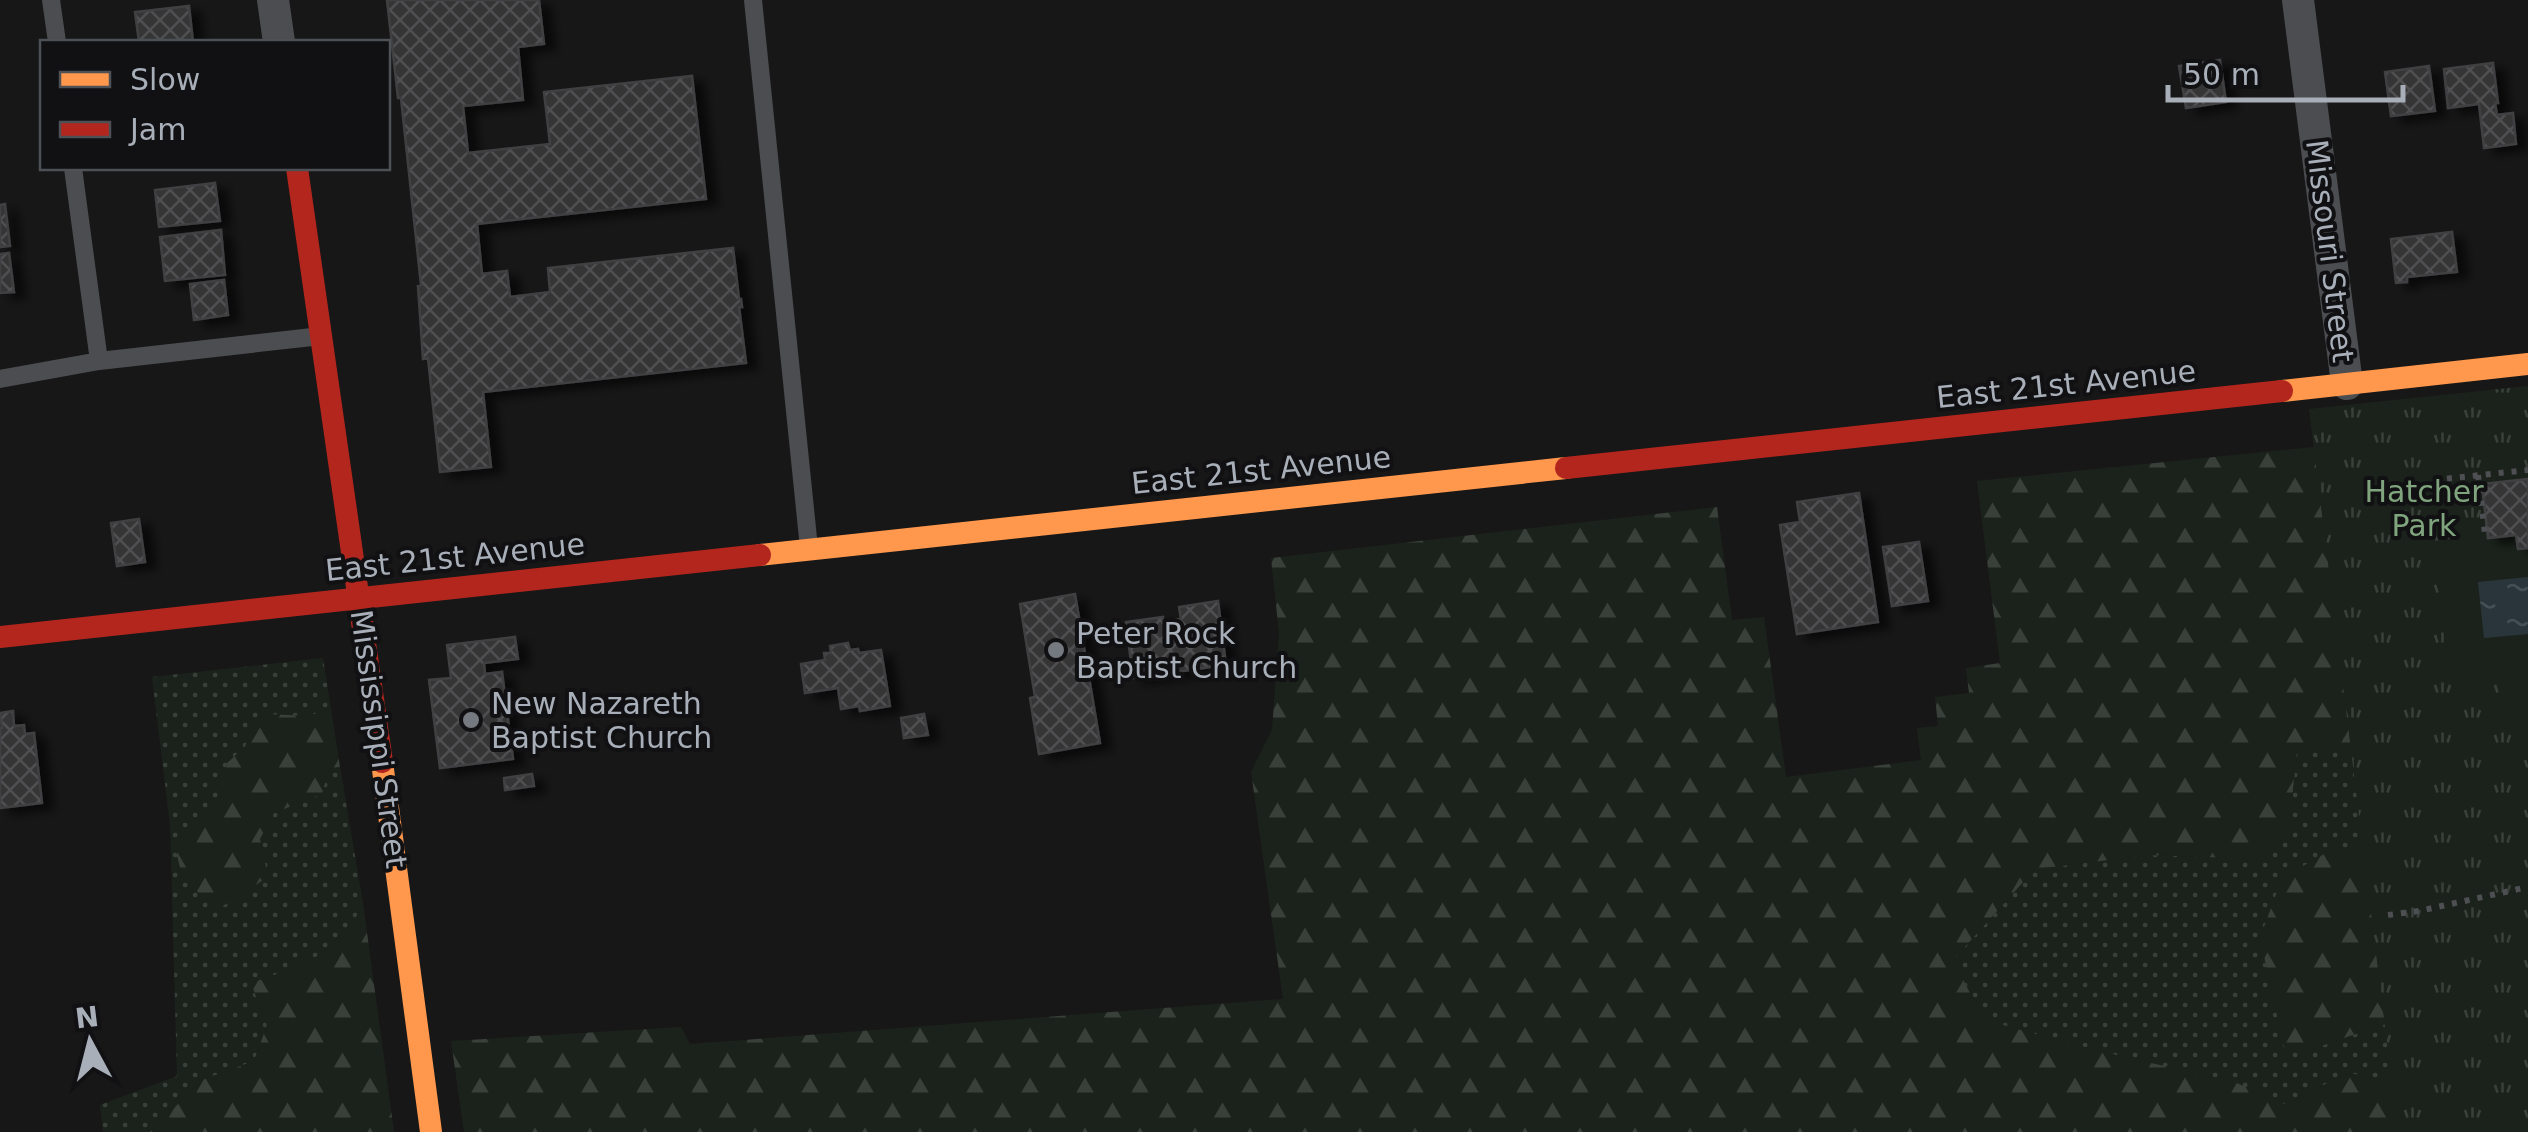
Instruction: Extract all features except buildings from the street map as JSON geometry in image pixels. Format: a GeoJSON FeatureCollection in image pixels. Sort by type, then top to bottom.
{"type":"FeatureCollection","features":[{"type":"Feature","properties":{"kind":"street"},"geometry":{"type":"LineString","coordinates":[[273,0],[279,40]]}},
{"type":"Feature","properties":{"kind":"street","name":"Missouri Street"},"geometry":{"type":"LineString","coordinates":[[2298,0],[2347,384]]}},
{"type":"Feature","properties":{"kind":"street","name":"Mississippi Street"},"geometry":{"type":"LineString","coordinates":[[297,170],[360,598],[431,1132]]}},
{"type":"Feature","properties":{"kind":"street","name":"East 21st Avenue"},"geometry":{"type":"LineString","coordinates":[[0,637],[2528,364]]}},
{"type":"Feature","properties":{"kind":"lane"},"geometry":{"type":"LineString","coordinates":[[51,0],[57,40]]}},
{"type":"Feature","properties":{"kind":"lane"},"geometry":{"type":"LineString","coordinates":[[753,0],[809,549]]}},
{"type":"Feature","properties":{"kind":"lane"},"geometry":{"type":"LineString","coordinates":[[73,170],[98,361]]}},
{"type":"Feature","properties":{"kind":"lane"},"geometry":{"type":"LineString","coordinates":[[0,379],[98,361],[322,336]]}},
{"type":"Feature","properties":{"kind":"path"},"geometry":{"type":"LineString","coordinates":[[2434,480],[2528,470]]}},
{"type":"Feature","properties":{"kind":"path"},"geometry":{"type":"LineString","coordinates":[[2478,475],[2485,534]]}},
{"type":"Feature","properties":{"kind":"path"},"geometry":{"type":"LineString","coordinates":[[2388,915],[2419,912],[2528,887]]}},
{"type":"Feature","properties":{"kind":"green space","name":"Hatcher Park"},"geometry":{"type":"Polygon","coordinates":[[[2528,386],[2528,1132],[2398,1132],[2309,409],[2528,386]]]}},
{"type":"Feature","properties":{"kind":"green space"},"geometry":{"type":"Polygon","coordinates":[[[2314,447],[2351,747],[2297,748],[2289,831],[2256,859],[2150,855],[2035,869],[1953,960],[1984,1020],[2235,1082],[2282,1105],[2349,1073],[2397,1083],[2419,1132],[464,1132],[451,1041],[681,1027],[690,1044],[1283,999],[1251,772],[1272,730],[1279,633],[1271,558],[1717,507],[1732,620],[1764,617],[1786,777],[1921,760],[1917,728],[1938,726],[1935,697],[1969,693],[1966,668],[2000,663],[1977,481],[2314,447]]]}},
{"type":"Feature","properties":{"kind":"green space"},"geometry":{"type":"Polygon","coordinates":[[[2487,534],[2489,538],[2516,535],[2518,549],[2528,548],[2528,724],[2506,727],[2498,667],[2449,673],[2434,541],[2487,534]]]}},
{"type":"Feature","properties":{"kind":"green space"},"geometry":{"type":"Polygon","coordinates":[[[323,658],[331,709],[308,716],[267,715],[245,747],[227,763],[220,804],[175,848],[260,839],[274,813],[321,794],[329,769],[340,767],[363,903],[344,942],[297,967],[251,983],[267,1025],[254,1061],[202,1080],[150,1132],[103,1132],[100,1105],[177,1076],[170,825],[152,677],[323,658]]]}},
{"type":"Feature","properties":{"kind":"green space"},"geometry":{"type":"Polygon","coordinates":[[[331,709],[340,767],[329,769],[322,794],[274,813],[260,839],[268,877],[215,911],[182,875],[175,848],[220,804],[227,763],[245,747],[251,729],[267,714],[308,716],[331,709]]]}},
{"type":"Feature","properties":{"kind":"green space"},"geometry":{"type":"Polygon","coordinates":[[[2351,747],[2364,852],[2331,850],[2260,938],[2284,1046],[2309,1050],[2385,1024],[2397,1083],[2349,1073],[2282,1105],[2234,1082],[1984,1020],[1953,960],[2035,869],[2150,855],[2256,859],[2289,831],[2297,748],[2351,747]]]}},
{"type":"Feature","properties":{"kind":"green space"},"geometry":{"type":"Polygon","coordinates":[[[2331,850],[2364,852],[2385,1024],[2309,1050],[2284,1047],[2260,938],[2282,878],[2331,850]]]}},
{"type":"Feature","properties":{"kind":"green space"},"geometry":{"type":"Polygon","coordinates":[[[363,903],[394,1132],[150,1132],[202,1080],[254,1061],[267,1025],[251,983],[297,967],[344,942],[363,903]]]}},
{"type":"Feature","properties":{"kind":"water"},"geometry":{"type":"Polygon","coordinates":[[[2528,577],[2528,634],[2484,638],[2478,582],[2528,577]]]}},
{"type":"Feature","properties":{"kind":"traffic: slow"},"geometry":{"type":"LineString","coordinates":[[2282,391],[2528,364]]}},
{"type":"Feature","properties":{"kind":"traffic: slow"},"geometry":{"type":"LineString","coordinates":[[760,555],[1566,468]]}},
{"type":"Feature","properties":{"kind":"traffic: slow"},"geometry":{"type":"LineString","coordinates":[[382,762],[431,1132]]}},
{"type":"Feature","properties":{"kind":"traffic: jam"},"geometry":{"type":"LineString","coordinates":[[297,170],[382,762]]}},
{"type":"Feature","properties":{"kind":"traffic: jam"},"geometry":{"type":"LineString","coordinates":[[1566,468],[2282,391]]}},
{"type":"Feature","properties":{"kind":"traffic: jam"},"geometry":{"type":"LineString","coordinates":[[0,637],[760,555]]}},
{"type":"Feature","properties":{"kind":"place","name":"Peter Rock Baptist Church"},"geometry":{"type":"Point","coordinates":[1056,650]}},
{"type":"Feature","properties":{"kind":"place","name":"New Nazareth Baptist Church"},"geometry":{"type":"Point","coordinates":[471,720]}}]}
